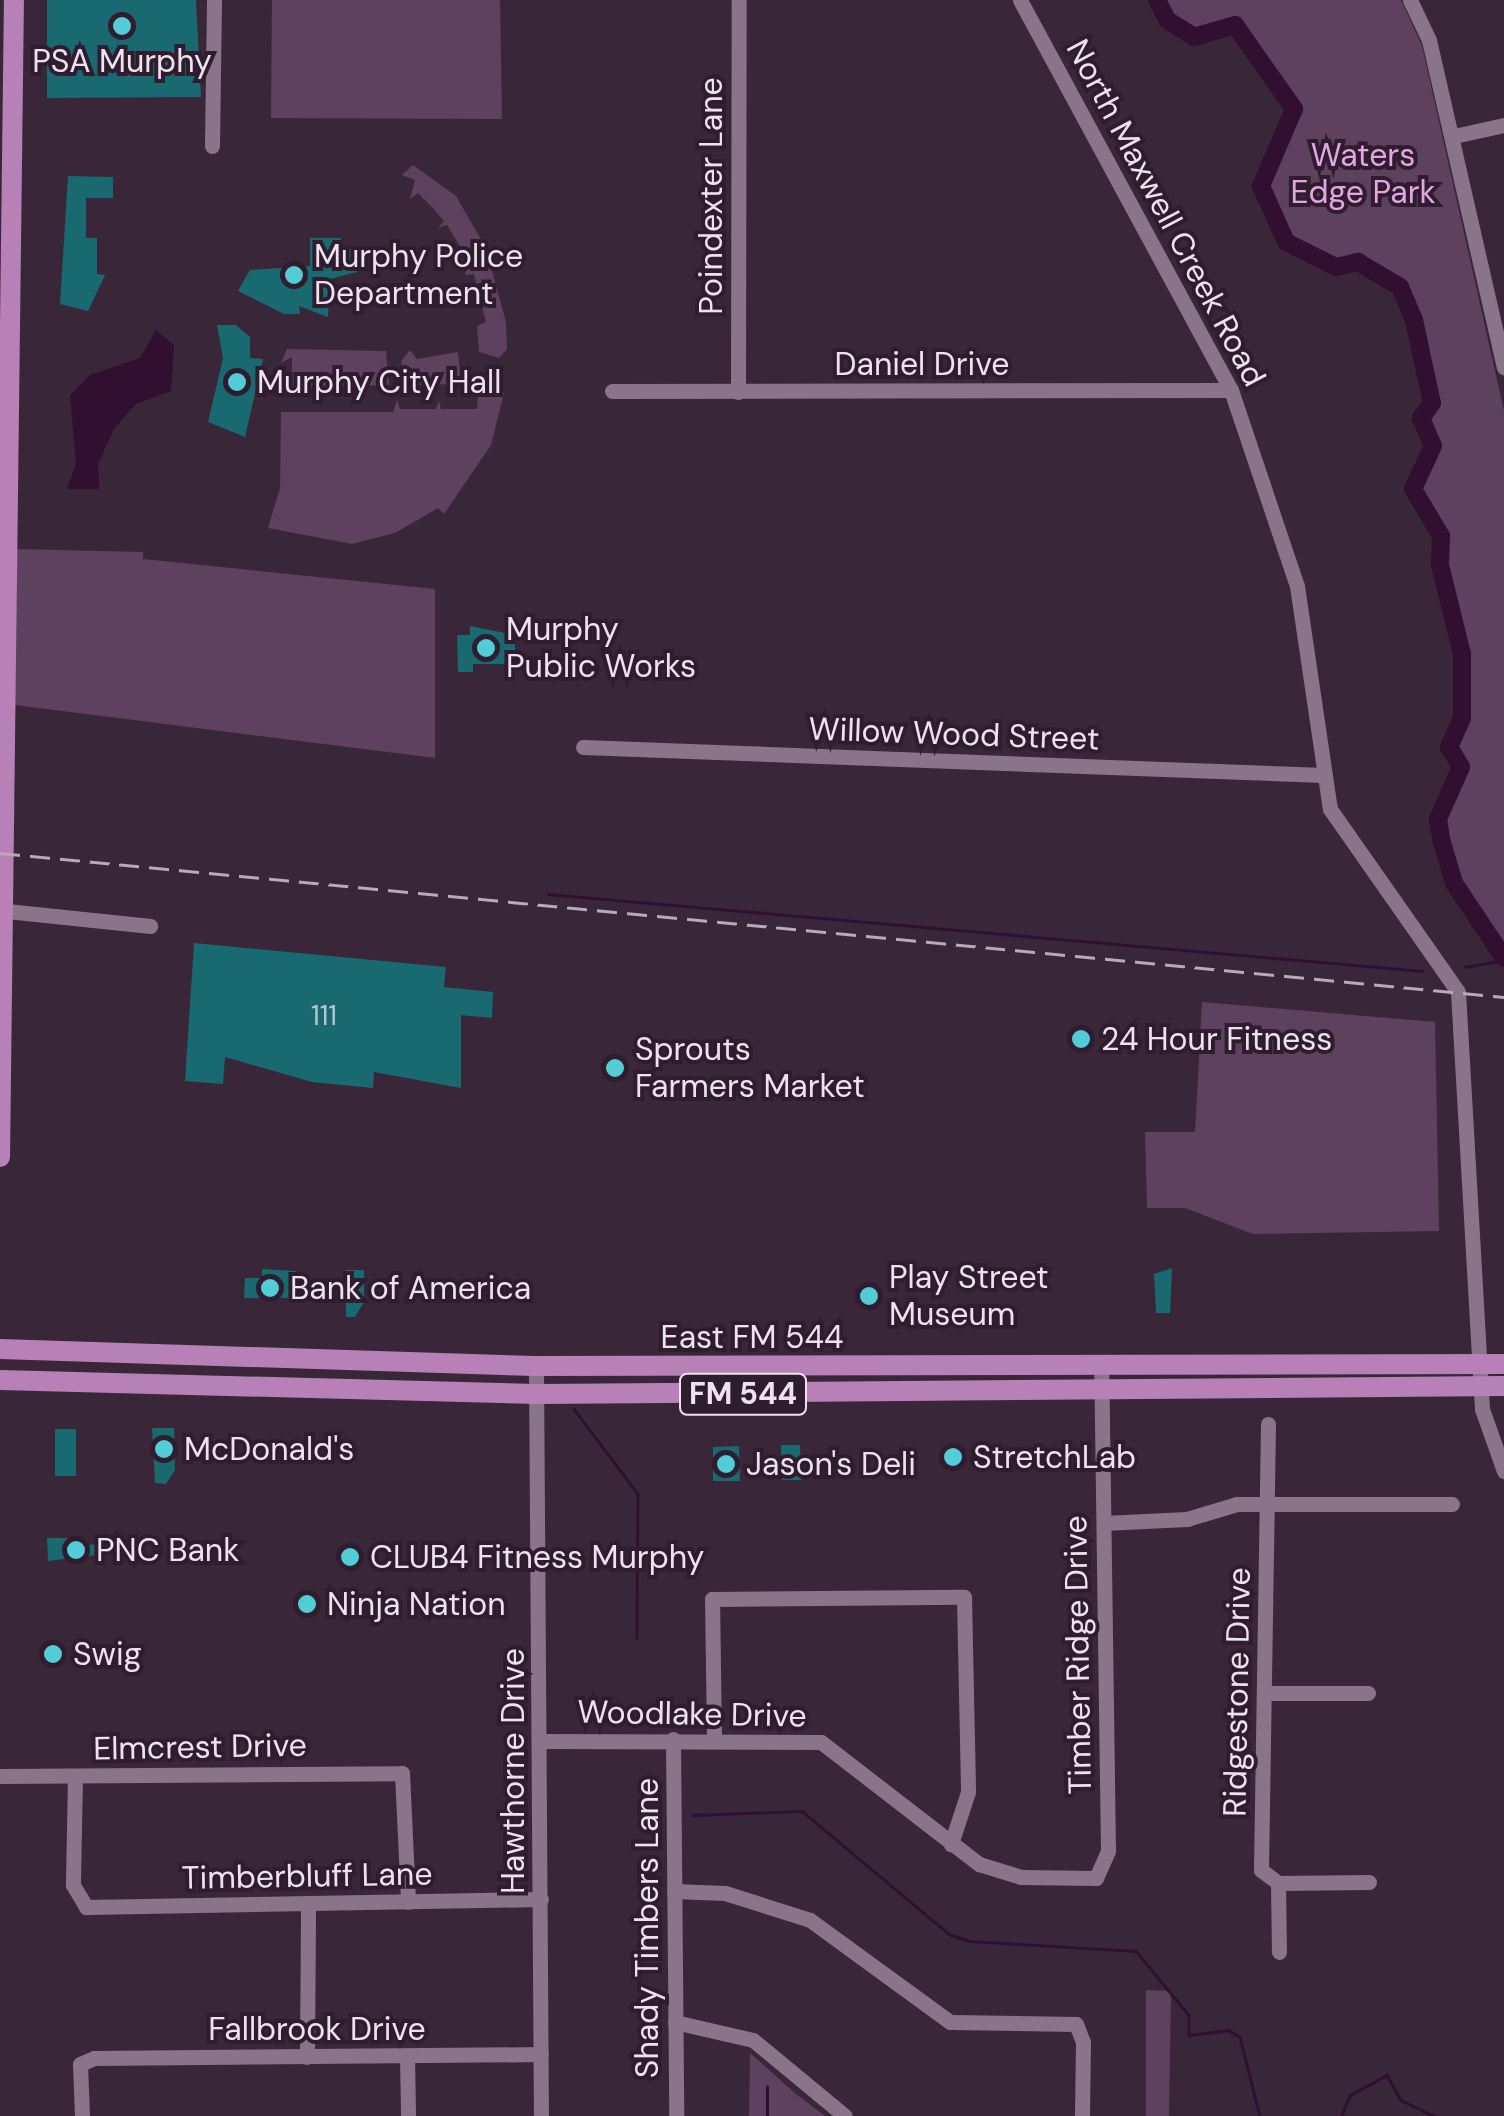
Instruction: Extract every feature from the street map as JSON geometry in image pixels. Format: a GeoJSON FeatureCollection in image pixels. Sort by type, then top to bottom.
{"type":"FeatureCollection","features":[{"type":"Feature","properties":{"kind":"main road"},"geometry":{"type":"LineString","coordinates":[[0,1157],[7,911],[5,264],[14,0]]}},
{"type":"Feature","properties":{"kind":"main road","name":"East FM 544"},"geometry":{"type":"LineString","coordinates":[[0,1349],[536,1366],[1504,1364]]}},
{"type":"Feature","properties":{"kind":"main road"},"geometry":{"type":"LineString","coordinates":[[213,1384],[215,1355]]}},
{"type":"Feature","properties":{"kind":"main road"},"geometry":{"type":"LineString","coordinates":[[758,1394],[759,1381],[869,1379],[896,1367]]}},
{"type":"Feature","properties":{"kind":"main road","name":"East FM 544"},"geometry":{"type":"LineString","coordinates":[[0,1380],[536,1394],[1504,1386]]}},
{"type":"Feature","properties":{"kind":"street"},"geometry":{"type":"LineString","coordinates":[[212,146],[214,0]]}},
{"type":"Feature","properties":{"kind":"street","name":"Poindexter Lane"},"geometry":{"type":"LineString","coordinates":[[738,392],[739,0]]}},
{"type":"Feature","properties":{"kind":"street","name":"North Maxwell Creek Road"},"geometry":{"type":"LineString","coordinates":[[1020,0],[1232,390],[1297,586],[1322,775],[1344,836],[1448,972],[1462,1005],[1485,1429],[1504,1472]]}},
{"type":"Feature","properties":{"kind":"street"},"geometry":{"type":"LineString","coordinates":[[1410,0],[1454,136],[1504,368]]}},
{"type":"Feature","properties":{"kind":"street"},"geometry":{"type":"LineString","coordinates":[[1454,136],[1504,125]]}},
{"type":"Feature","properties":{"kind":"street","name":"Daniel Drive"},"geometry":{"type":"LineString","coordinates":[[612,391],[1232,390]]}},
{"type":"Feature","properties":{"kind":"street","name":"Willow Wood Street"},"geometry":{"type":"LineString","coordinates":[[583,747],[1322,775]]}},
{"type":"Feature","properties":{"kind":"street"},"geometry":{"type":"LineString","coordinates":[[7,911],[150,926]]}},
{"type":"Feature","properties":{"kind":"street","name":"Hawthorne Drive"},"geometry":{"type":"LineString","coordinates":[[536,1366],[541,2116]]}},
{"type":"Feature","properties":{"kind":"street","name":"Timber Ridge Drive"},"geometry":{"type":"LineString","coordinates":[[1096,1878],[1108,1851],[1102,1367]]}},
{"type":"Feature","properties":{"kind":"street","name":"Ridgestone Drive"},"geometry":{"type":"LineString","coordinates":[[1268,1424],[1270,1692],[1260,1854],[1264,1875],[1278,1882],[1279,1952]]}},
{"type":"Feature","properties":{"kind":"street"},"geometry":{"type":"LineString","coordinates":[[1104,1523],[1268,1504],[1452,1504]]}},
{"type":"Feature","properties":{"kind":"street"},"geometry":{"type":"LineString","coordinates":[[714,1739],[712,1599],[964,1597],[968,1792],[951,1844]]}},
{"type":"Feature","properties":{"kind":"street"},"geometry":{"type":"LineString","coordinates":[[1270,1692],[1368,1692]]}},
{"type":"Feature","properties":{"kind":"street","name":"Shady Timbers Lane"},"geometry":{"type":"LineString","coordinates":[[674,1739],[676,2116]]}},
{"type":"Feature","properties":{"kind":"street","name":"Woodlake Drive"},"geometry":{"type":"LineString","coordinates":[[541,1740],[821,1742],[979,1864],[1021,1877],[1096,1878]]}},
{"type":"Feature","properties":{"kind":"street","name":"Elmcrest Drive"},"geometry":{"type":"LineString","coordinates":[[0,1776],[402,1773],[408,1902]]}},
{"type":"Feature","properties":{"kind":"street","name":"Timberbluff Lane"},"geometry":{"type":"LineString","coordinates":[[75,1776],[76,1899],[94,1908],[541,1900]]}},
{"type":"Feature","properties":{"kind":"street"},"geometry":{"type":"LineString","coordinates":[[1278,1882],[1369,1882]]}},
{"type":"Feature","properties":{"kind":"street"},"geometry":{"type":"LineString","coordinates":[[674,1891],[725,1893],[810,1920],[950,2022],[1076,2024],[1083,2042],[1082,2116]]}},
{"type":"Feature","properties":{"kind":"street"},"geometry":{"type":"LineString","coordinates":[[308,1904],[308,2057]]}},
{"type":"Feature","properties":{"kind":"street"},"geometry":{"type":"LineString","coordinates":[[675,2022],[753,2040],[845,2116]]}},
{"type":"Feature","properties":{"kind":"street","name":"Fallbrook Drive"},"geometry":{"type":"LineString","coordinates":[[82,2116],[80,2064],[94,2058],[541,2054]]}},
{"type":"Feature","properties":{"kind":"street"},"geometry":{"type":"LineString","coordinates":[[406,2056],[408,2116]]}},
{"type":"Feature","properties":{"kind":"green space"},"geometry":{"type":"Polygon","coordinates":[[[272,0],[500,0],[502,119],[271,118],[272,0]]]}},
{"type":"Feature","properties":{"kind":"green space","name":"Waters Edge Park"},"geometry":{"type":"Polygon","coordinates":[[[1157,0],[1401,0],[1422,46],[1504,411],[1504,956],[1454,883],[1438,819],[1461,767],[1449,747],[1462,718],[1462,654],[1440,565],[1441,536],[1413,489],[1432,446],[1421,418],[1432,403],[1414,320],[1400,287],[1358,262],[1336,267],[1286,242],[1261,186],[1294,108],[1235,25],[1194,37],[1167,20],[1157,0]]]}},
{"type":"Feature","properties":{"kind":"green space"},"geometry":{"type":"Polygon","coordinates":[[[413,165],[456,196],[486,248],[506,322],[507,349],[499,358],[479,352],[477,326],[486,322],[474,274],[465,275],[469,261],[447,225],[438,228],[444,221],[433,208],[418,193],[410,199],[415,180],[402,175],[413,165]]]}},
{"type":"Feature","properties":{"kind":"green space"},"geometry":{"type":"Polygon","coordinates":[[[287,349],[386,351],[389,385],[285,388],[281,374],[292,380],[292,357],[281,363],[287,349]]]}},
{"type":"Feature","properties":{"kind":"green space"},"geometry":{"type":"Polygon","coordinates":[[[410,350],[417,359],[458,352],[461,384],[405,385],[401,361],[410,350]]]}},
{"type":"Feature","properties":{"kind":"green space"},"geometry":{"type":"Polygon","coordinates":[[[493,379],[504,393],[491,445],[444,514],[438,508],[395,533],[352,544],[268,528],[280,488],[281,412],[393,412],[397,400],[400,409],[436,409],[439,401],[441,409],[477,409],[479,387],[493,379]]]}},
{"type":"Feature","properties":{"kind":"green space"},"geometry":{"type":"Polygon","coordinates":[[[16,549],[143,552],[143,559],[435,589],[435,758],[15,705],[16,549]]]}},
{"type":"Feature","properties":{"kind":"green space"},"geometry":{"type":"Polygon","coordinates":[[[1202,1002],[1435,1022],[1439,1231],[1253,1234],[1185,1208],[1147,1208],[1145,1132],[1195,1132],[1202,1002]]]}},
{"type":"Feature","properties":{"kind":"green space"},"geometry":{"type":"Polygon","coordinates":[[[1146,1990],[1171,1991],[1169,2116],[1146,2116],[1146,1990]]]}},
{"type":"Feature","properties":{"kind":"green space"},"geometry":{"type":"Polygon","coordinates":[[[750,2053],[796,2094],[825,2116],[749,2116],[750,2053]]]}},
{"type":"Feature","properties":{"kind":"shaded area"},"geometry":{"type":"Polygon","coordinates":[[[156,330],[174,345],[171,391],[136,404],[114,429],[98,464],[99,489],[67,489],[76,464],[70,395],[90,375],[140,358],[156,330]]]}},
{"type":"Feature","properties":{"kind":"building","name":"PSA Murphy"},"geometry":{"type":"Polygon","coordinates":[[[47,0],[196,0],[201,97],[47,98],[47,0]]]}},
{"type":"Feature","properties":{"kind":"building"},"geometry":{"type":"Polygon","coordinates":[[[68,176],[113,177],[113,198],[86,198],[86,238],[97,238],[97,274],[105,275],[88,311],[60,304],[68,176]]]}},
{"type":"Feature","properties":{"kind":"building","name":"Murphy Police Department"},"geometry":{"type":"Polygon","coordinates":[[[310,238],[341,238],[341,248],[358,249],[357,272],[330,279],[328,317],[299,306],[300,314],[284,314],[238,291],[250,270],[310,266],[310,238]]]}},
{"type":"Feature","properties":{"kind":"building","name":"Murphy City Hall"},"geometry":{"type":"Polygon","coordinates":[[[217,325],[236,325],[250,337],[250,358],[263,359],[245,437],[208,422],[223,358],[217,325]]]}},
{"type":"Feature","properties":{"kind":"building","name":"Murphy Public Works"},"geometry":{"type":"Polygon","coordinates":[[[470,626],[515,635],[515,664],[473,664],[473,672],[458,672],[457,635],[470,635],[470,626]]]}},
{"type":"Feature","properties":{"kind":"building"},"geometry":{"type":"Polygon","coordinates":[[[194,943],[446,967],[444,987],[493,992],[492,1018],[461,1015],[461,1088],[374,1072],[373,1088],[312,1082],[225,1057],[223,1084],[185,1081],[194,943]]]}},
{"type":"Feature","properties":{"kind":"building"},"geometry":{"type":"Polygon","coordinates":[[[1172,1268],[1170,1313],[1156,1313],[1154,1274],[1172,1268]]]}},
{"type":"Feature","properties":{"kind":"building","name":"Bank of America"},"geometry":{"type":"Polygon","coordinates":[[[262,1269],[296,1271],[296,1298],[244,1298],[245,1278],[262,1278],[262,1269]]]}},
{"type":"Feature","properties":{"kind":"building"},"geometry":{"type":"Polygon","coordinates":[[[346,1270],[364,1270],[364,1302],[355,1317],[346,1317],[346,1270]]]}},
{"type":"Feature","properties":{"kind":"building","name":"McDonald's"},"geometry":{"type":"Polygon","coordinates":[[[152,1428],[174,1428],[175,1470],[166,1484],[155,1483],[152,1428]]]}},
{"type":"Feature","properties":{"kind":"building"},"geometry":{"type":"Polygon","coordinates":[[[55,1429],[76,1429],[76,1476],[55,1476],[55,1429]]]}},
{"type":"Feature","properties":{"kind":"building"},"geometry":{"type":"Polygon","coordinates":[[[781,1445],[800,1445],[801,1480],[782,1480],[781,1445]]]}},
{"type":"Feature","properties":{"kind":"building","name":"Jason's Deli"},"geometry":{"type":"Polygon","coordinates":[[[739,1446],[740,1481],[713,1481],[713,1447],[739,1446]]]}},
{"type":"Feature","properties":{"kind":"building","name":"PNC Bank"},"geometry":{"type":"Polygon","coordinates":[[[47,1538],[83,1538],[84,1545],[104,1544],[104,1554],[48,1561],[47,1538]]]}},
{"type":"Feature","properties":{"kind":"waterway"},"geometry":{"type":"LineString","coordinates":[[1157,0],[1167,20],[1194,37],[1235,25],[1294,109],[1261,186],[1286,242],[1336,267],[1358,262],[1400,287],[1414,320],[1432,403],[1421,418],[1433,446],[1413,489],[1441,536],[1440,565],[1462,654],[1462,718],[1449,747],[1461,767],[1438,819],[1454,883],[1504,958]]}},
{"type":"Feature","properties":{"kind":"waterway"},"geometry":{"type":"LineString","coordinates":[[548,894],[1423,971]]}},
{"type":"Feature","properties":{"kind":"waterway"},"geometry":{"type":"LineString","coordinates":[[1465,967],[1504,960]]}},
{"type":"Feature","properties":{"kind":"waterway"},"geometry":{"type":"LineString","coordinates":[[574,1409],[638,1494],[637,1638]]}},
{"type":"Feature","properties":{"kind":"waterway"},"geometry":{"type":"LineString","coordinates":[[692,1815],[802,1811],[949,1934],[969,1941],[1136,1951],[1189,2015],[1189,2035],[1228,2030],[1240,2037],[1260,2116]]}},
{"type":"Feature","properties":{"kind":"waterway"},"geometry":{"type":"LineString","coordinates":[[1341,2116],[1350,2095],[1387,2075],[1401,2100],[1434,2116]]}},
{"type":"Feature","properties":{"kind":"waterway"},"geometry":{"type":"LineString","coordinates":[[767,2087],[767,2116]]}},
{"type":"Feature","properties":{"kind":"railway"},"geometry":{"type":"LineString","coordinates":[[0,853],[1504,997]]}},
{"type":"Feature","properties":{"kind":"place","name":"PSA Murphy"},"geometry":{"type":"Point","coordinates":[122,26]}},
{"type":"Feature","properties":{"kind":"place","name":"Murphy Police Department"},"geometry":{"type":"Point","coordinates":[294,275]}},
{"type":"Feature","properties":{"kind":"place","name":"Murphy City Hall"},"geometry":{"type":"Point","coordinates":[237,382]}},
{"type":"Feature","properties":{"kind":"place","name":"Murphy Public Works"},"geometry":{"type":"Point","coordinates":[486,648]}},
{"type":"Feature","properties":{"kind":"place","name":"24 Hour Fitness"},"geometry":{"type":"Point","coordinates":[1081,1039]}},
{"type":"Feature","properties":{"kind":"place","name":"Sprouts Farmers Market"},"geometry":{"type":"Point","coordinates":[615,1068]}},
{"type":"Feature","properties":{"kind":"place","name":"Bank of America"},"geometry":{"type":"Point","coordinates":[270,1288]}},
{"type":"Feature","properties":{"kind":"place","name":"Play Street Museum"},"geometry":{"type":"Point","coordinates":[869,1296]}},
{"type":"Feature","properties":{"kind":"place","name":"McDonald's"},"geometry":{"type":"Point","coordinates":[164,1449]}},
{"type":"Feature","properties":{"kind":"place","name":"StretchLab"},"geometry":{"type":"Point","coordinates":[953,1457]}},
{"type":"Feature","properties":{"kind":"place","name":"Jason's Deli"},"geometry":{"type":"Point","coordinates":[726,1464]}},
{"type":"Feature","properties":{"kind":"place","name":"PNC Bank"},"geometry":{"type":"Point","coordinates":[76,1550]}},
{"type":"Feature","properties":{"kind":"place","name":"CLUB4 Fitness Murphy"},"geometry":{"type":"Point","coordinates":[350,1557]}},
{"type":"Feature","properties":{"kind":"place","name":"Ninja Nation"},"geometry":{"type":"Point","coordinates":[307,1604]}},
{"type":"Feature","properties":{"kind":"place","name":"Swig"},"geometry":{"type":"Point","coordinates":[53,1654]}}]}
